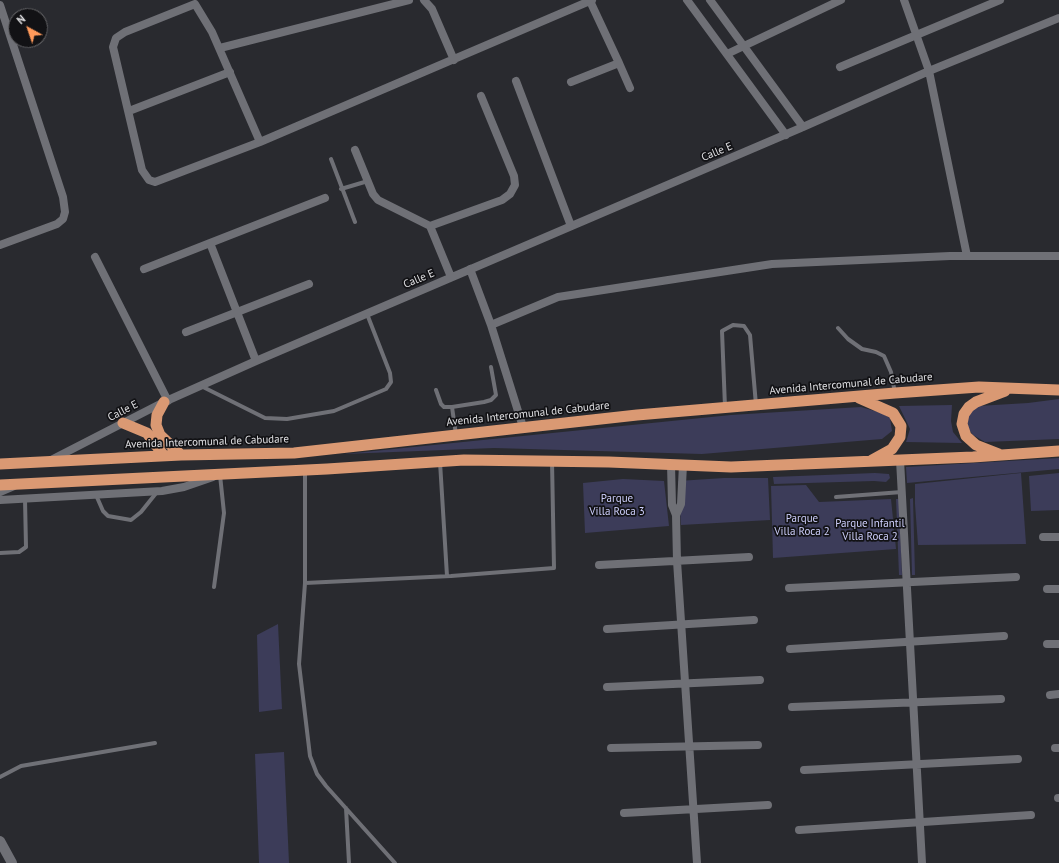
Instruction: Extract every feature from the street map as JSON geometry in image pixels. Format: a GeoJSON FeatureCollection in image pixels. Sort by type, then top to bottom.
{"type":"FeatureCollection","features":[{"type":"Feature","properties":{"kind":"highway","name":"Avenida Intercomunal de Cabudare"},"geometry":{"type":"LineString","coordinates":[[0,464],[181,455],[294,453],[637,415],[895,393],[979,387],[1059,390]]}},
{"type":"Feature","properties":{"kind":"highway"},"geometry":{"type":"LineString","coordinates":[[1001,455],[976,444],[966,436],[962,424],[964,414],[969,407],[976,402],[1009,389]]}},
{"type":"Feature","properties":{"kind":"highway"},"geometry":{"type":"LineString","coordinates":[[856,397],[893,413],[901,426],[900,437],[892,449],[870,461]]}},
{"type":"Feature","properties":{"kind":"highway"},"geometry":{"type":"LineString","coordinates":[[166,402],[157,415],[156,425],[160,435],[181,455]]}},
{"type":"Feature","properties":{"kind":"highway"},"geometry":{"type":"LineString","coordinates":[[123,423],[147,433],[164,456]]}},
{"type":"Feature","properties":{"kind":"highway"},"geometry":{"type":"LineString","coordinates":[[0,485],[221,475],[464,460],[671,464],[731,467],[900,460],[1059,451]]}},
{"type":"Feature","properties":{"kind":"street"},"geometry":{"type":"LineString","coordinates":[[220,48],[409,0]]}},
{"type":"Feature","properties":{"kind":"street"},"geometry":{"type":"LineString","coordinates":[[424,0],[432,9],[454,60]]}},
{"type":"Feature","properties":{"kind":"street"},"geometry":{"type":"LineString","coordinates":[[260,142],[220,48],[194,2],[125,32],[116,38],[114,47],[142,170],[149,180],[155,182],[260,142],[591,0],[630,88]]}},
{"type":"Feature","properties":{"kind":"street"},"geometry":{"type":"LineString","coordinates":[[687,0],[786,135]]}},
{"type":"Feature","properties":{"kind":"street"},"geometry":{"type":"LineString","coordinates":[[710,0],[804,127]]}},
{"type":"Feature","properties":{"kind":"street"},"geometry":{"type":"LineString","coordinates":[[727,54],[841,0]]}},
{"type":"Feature","properties":{"kind":"street"},"geometry":{"type":"LineString","coordinates":[[904,0],[930,71],[967,256]]}},
{"type":"Feature","properties":{"kind":"street"},"geometry":{"type":"LineString","coordinates":[[840,67],[1000,0]]}},
{"type":"Feature","properties":{"kind":"street"},"geometry":{"type":"LineString","coordinates":[[0,4],[63,197],[66,212],[63,219],[57,224],[0,245]]}},
{"type":"Feature","properties":{"kind":"street","name":"Calle E"},"geometry":{"type":"LineString","coordinates":[[48,462],[166,402],[256,361],[786,135],[930,71],[1059,18]]}},
{"type":"Feature","properties":{"kind":"street"},"geometry":{"type":"LineString","coordinates":[[571,82],[619,63]]}},
{"type":"Feature","properties":{"kind":"street"},"geometry":{"type":"LineString","coordinates":[[129,111],[230,72]]}},
{"type":"Feature","properties":{"kind":"street"},"geometry":{"type":"LineString","coordinates":[[516,81],[571,226]]}},
{"type":"Feature","properties":{"kind":"street"},"geometry":{"type":"LineString","coordinates":[[430,226],[502,200],[510,194],[515,185],[514,176],[481,96]]}},
{"type":"Feature","properties":{"kind":"street"},"geometry":{"type":"LineString","coordinates":[[355,150],[378,200],[430,226],[451,277]]}},
{"type":"Feature","properties":{"kind":"street"},"geometry":{"type":"LineString","coordinates":[[144,269],[325,198]]}},
{"type":"Feature","properties":{"kind":"street"},"geometry":{"type":"LineString","coordinates":[[210,243],[256,361]]}},
{"type":"Feature","properties":{"kind":"street"},"geometry":{"type":"LineString","coordinates":[[491,325],[558,298],[772,264],[967,256],[1059,256]]}},
{"type":"Feature","properties":{"kind":"street"},"geometry":{"type":"LineString","coordinates":[[96,257],[166,402]]}},
{"type":"Feature","properties":{"kind":"street"},"geometry":{"type":"LineString","coordinates":[[470,269],[491,325],[523,427]]}},
{"type":"Feature","properties":{"kind":"street"},"geometry":{"type":"LineString","coordinates":[[186,332],[309,284]]}},
{"type":"Feature","properties":{"kind":"street"},"geometry":{"type":"LineString","coordinates":[[900,460],[922,863]]}},
{"type":"Feature","properties":{"kind":"street"},"geometry":{"type":"LineString","coordinates":[[671,464],[672,505],[676,515],[677,561],[697,863]]}},
{"type":"Feature","properties":{"kind":"street"},"geometry":{"type":"LineString","coordinates":[[676,515],[681,504],[683,465]]}},
{"type":"Feature","properties":{"kind":"street"},"geometry":{"type":"LineString","coordinates":[[0,500],[157,492],[184,487],[221,475]]}},
{"type":"Feature","properties":{"kind":"street"},"geometry":{"type":"LineString","coordinates":[[0,492],[18,484]]}},
{"type":"Feature","properties":{"kind":"street"},"geometry":{"type":"LineString","coordinates":[[1043,537],[1059,537]]}},
{"type":"Feature","properties":{"kind":"street"},"geometry":{"type":"LineString","coordinates":[[599,565],[749,557]]}},
{"type":"Feature","properties":{"kind":"street"},"geometry":{"type":"LineString","coordinates":[[789,588],[1016,577]]}},
{"type":"Feature","properties":{"kind":"street"},"geometry":{"type":"LineString","coordinates":[[1047,589],[1059,589]]}},
{"type":"Feature","properties":{"kind":"street"},"geometry":{"type":"LineString","coordinates":[[607,629],[754,620]]}},
{"type":"Feature","properties":{"kind":"street"},"geometry":{"type":"LineString","coordinates":[[790,648],[1004,636]]}},
{"type":"Feature","properties":{"kind":"street"},"geometry":{"type":"LineString","coordinates":[[1047,644],[1059,644]]}},
{"type":"Feature","properties":{"kind":"street"},"geometry":{"type":"LineString","coordinates":[[607,687],[760,680]]}},
{"type":"Feature","properties":{"kind":"street"},"geometry":{"type":"LineString","coordinates":[[1050,695],[1059,694]]}},
{"type":"Feature","properties":{"kind":"street"},"geometry":{"type":"LineString","coordinates":[[792,707],[1002,698]]}},
{"type":"Feature","properties":{"kind":"street"},"geometry":{"type":"LineString","coordinates":[[611,748],[758,745]]}},
{"type":"Feature","properties":{"kind":"street"},"geometry":{"type":"LineString","coordinates":[[804,770],[1018,759]]}},
{"type":"Feature","properties":{"kind":"street"},"geometry":{"type":"LineString","coordinates":[[624,814],[768,806]]}},
{"type":"Feature","properties":{"kind":"street"},"geometry":{"type":"LineString","coordinates":[[799,830],[1031,815]]}},
{"type":"Feature","properties":{"kind":"street"},"geometry":{"type":"LineString","coordinates":[[0,841],[12,863]]}},
{"type":"Feature","properties":{"kind":"lane"},"geometry":{"type":"LineString","coordinates":[[331,159],[354,222]]}},
{"type":"Feature","properties":{"kind":"lane"},"geometry":{"type":"LineString","coordinates":[[341,189],[368,181]]}},
{"type":"Feature","properties":{"kind":"lane"},"geometry":{"type":"LineString","coordinates":[[200,386],[265,418],[287,419],[334,411],[386,389],[391,382],[390,373],[367,314]]}},
{"type":"Feature","properties":{"kind":"lane"},"geometry":{"type":"LineString","coordinates":[[725,408],[722,331],[733,325],[744,326],[750,335],[756,405]]}},
{"type":"Feature","properties":{"kind":"lane"},"geometry":{"type":"LineString","coordinates":[[838,328],[848,339],[862,349],[876,352],[884,356],[891,372],[895,393]]}},
{"type":"Feature","properties":{"kind":"lane"},"geometry":{"type":"LineString","coordinates":[[436,390],[441,404],[444,407],[491,400],[496,394],[491,367]]}},
{"type":"Feature","properties":{"kind":"lane"},"geometry":{"type":"LineString","coordinates":[[452,407],[456,435]]}},
{"type":"Feature","properties":{"kind":"lane"},"geometry":{"type":"LineString","coordinates":[[440,461],[447,576]]}},
{"type":"Feature","properties":{"kind":"lane"},"geometry":{"type":"LineString","coordinates":[[306,583],[447,576],[554,568],[552,461]]}},
{"type":"Feature","properties":{"kind":"lane"},"geometry":{"type":"LineString","coordinates":[[305,470],[306,583],[299,664],[310,756],[317,774],[395,863]]}},
{"type":"Feature","properties":{"kind":"lane"},"geometry":{"type":"LineString","coordinates":[[214,587],[224,513],[221,475]]}},
{"type":"Feature","properties":{"kind":"lane"},"geometry":{"type":"LineString","coordinates":[[96,495],[103,511],[108,516],[131,520],[141,512],[157,492]]}},
{"type":"Feature","properties":{"kind":"lane"},"geometry":{"type":"LineString","coordinates":[[836,497],[902,492]]}},
{"type":"Feature","properties":{"kind":"lane"},"geometry":{"type":"LineString","coordinates":[[0,553],[19,552],[26,547],[25,498]]}},
{"type":"Feature","properties":{"kind":"lane"},"geometry":{"type":"LineString","coordinates":[[0,777],[21,766],[155,743]]}},
{"type":"Feature","properties":{"kind":"lane"},"geometry":{"type":"LineString","coordinates":[[346,808],[349,863]]}},
{"type":"Feature","properties":{"kind":"green space"},"geometry":{"type":"Polygon","coordinates":[[[1059,399],[1059,439],[985,442],[973,435],[967,427],[968,412],[978,406],[1028,403],[1059,399]]]}},
{"type":"Feature","properties":{"kind":"green space"},"geometry":{"type":"Polygon","coordinates":[[[952,405],[951,421],[953,432],[962,443],[906,442],[910,429],[899,406],[952,405]]]}},
{"type":"Feature","properties":{"kind":"green space"},"geometry":{"type":"Polygon","coordinates":[[[861,407],[882,413],[890,418],[892,431],[882,439],[702,454],[494,448],[344,454],[731,415],[861,407]]]}},
{"type":"Feature","properties":{"kind":"green space"},"geometry":{"type":"Polygon","coordinates":[[[1059,458],[1059,469],[907,483],[906,467],[1059,458]]]}},
{"type":"Feature","properties":{"kind":"green space"},"geometry":{"type":"Polygon","coordinates":[[[875,473],[889,474],[890,478],[886,482],[874,481],[774,484],[773,477],[875,473]]]}},
{"type":"Feature","properties":{"kind":"green space"},"geometry":{"type":"Polygon","coordinates":[[[1021,473],[1026,544],[918,545],[915,484],[1021,473]]]}},
{"type":"Feature","properties":{"kind":"green space"},"geometry":{"type":"Polygon","coordinates":[[[1059,473],[1059,510],[1031,511],[1029,476],[1059,473]]]}},
{"type":"Feature","properties":{"kind":"green space"},"geometry":{"type":"Polygon","coordinates":[[[724,478],[768,478],[770,520],[681,525],[678,481],[724,478]]]}},
{"type":"Feature","properties":{"kind":"green space","name":"Parque Villa Roca 3"},"geometry":{"type":"Polygon","coordinates":[[[623,479],[664,481],[669,526],[585,533],[583,483],[623,479]]]}},
{"type":"Feature","properties":{"kind":"green space","name":"Parque Villa Roca 2"},"geometry":{"type":"Polygon","coordinates":[[[806,485],[819,502],[891,499],[896,549],[773,558],[771,486],[806,485]]]}},
{"type":"Feature","properties":{"kind":"green space"},"geometry":{"type":"Polygon","coordinates":[[[913,498],[915,575],[912,575],[910,499],[913,498]]]}},
{"type":"Feature","properties":{"kind":"green space"},"geometry":{"type":"Polygon","coordinates":[[[896,499],[899,499],[902,575],[899,575],[896,499]]]}},
{"type":"Feature","properties":{"kind":"green space"},"geometry":{"type":"Polygon","coordinates":[[[278,624],[282,709],[259,712],[257,635],[278,624]]]}},
{"type":"Feature","properties":{"kind":"green space"},"geometry":{"type":"Polygon","coordinates":[[[284,752],[289,863],[259,863],[255,754],[284,752]]]}},
{"type":"Feature","properties":{"kind":"park label","name":"Parque Infantil Villa Roca 2"},"geometry":{"type":"Point","coordinates":[870,530]}}]}
